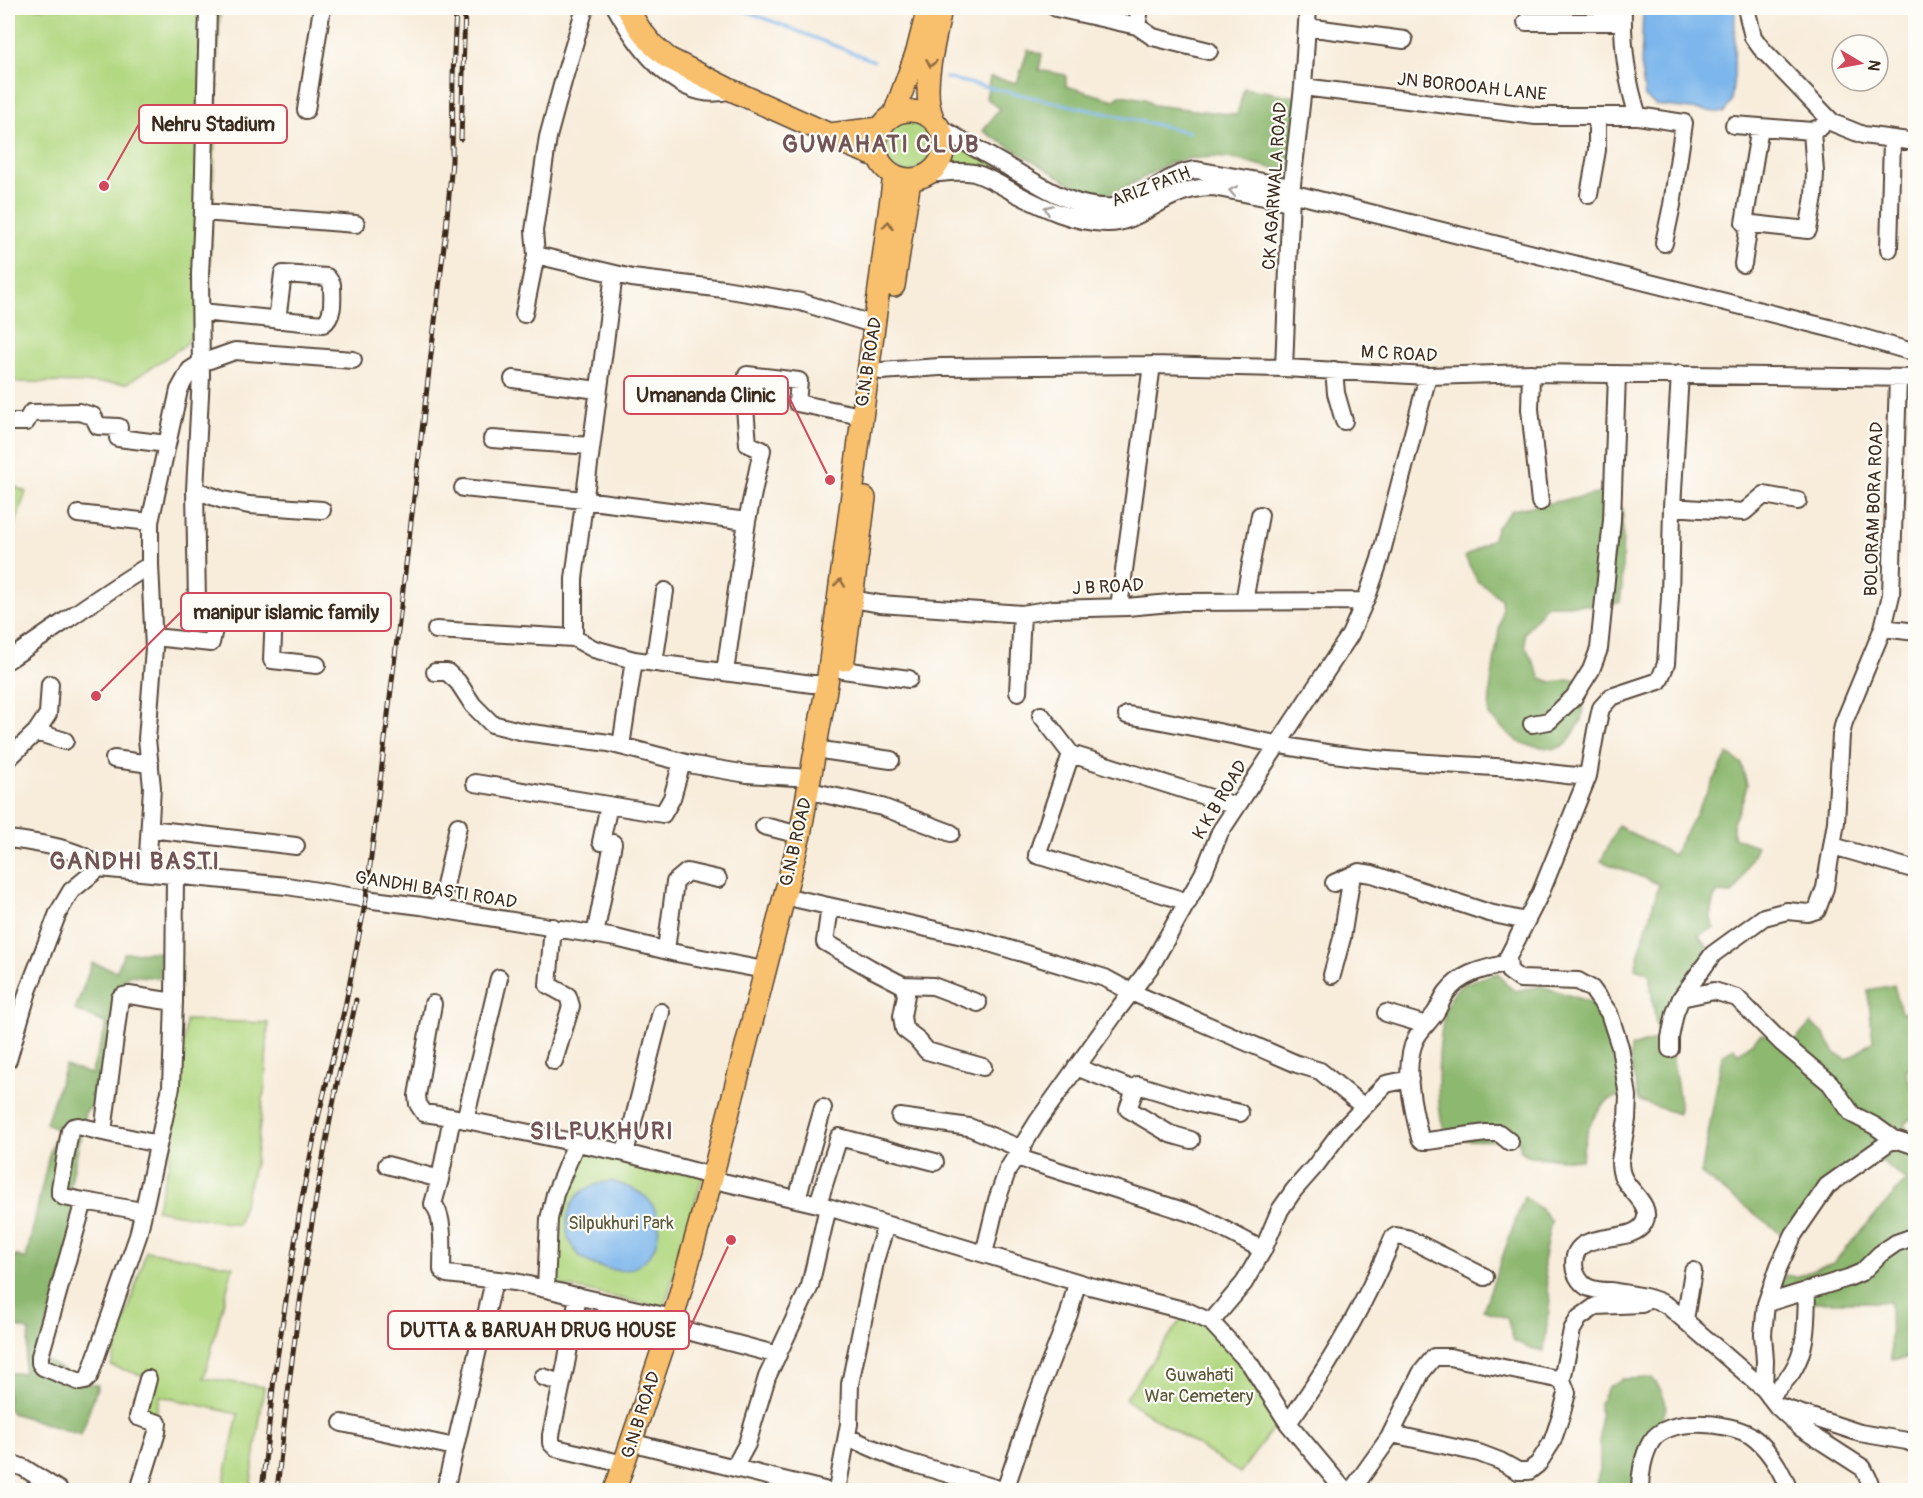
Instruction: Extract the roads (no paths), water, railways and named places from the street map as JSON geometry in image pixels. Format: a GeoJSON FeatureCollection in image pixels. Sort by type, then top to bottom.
{"type":"FeatureCollection","features":[{"type":"Feature","properties":{"kind":"main road"},"geometry":{"type":"LineString","coordinates":[[627,8],[653,45],[668,58],[731,90],[829,134],[838,141],[878,157]]}},
{"type":"Feature","properties":{"kind":"main road"},"geometry":{"type":"LineString","coordinates":[[928,8],[911,70],[876,139],[878,157],[886,169],[911,176],[941,160],[944,152],[945,142],[927,101],[941,8]]}},
{"type":"Feature","properties":{"kind":"main road"},"geometry":{"type":"LineString","coordinates":[[829,134],[887,121],[904,111],[914,110],[924,113],[937,124]]}},
{"type":"Feature","properties":{"kind":"main road","name":"G.N.B ROAD"},"geometry":{"type":"LineString","coordinates":[[717,1179],[797,899],[875,325],[911,176]]}},
{"type":"Feature","properties":{"kind":"main road","name":"G.N.B ROAD"},"geometry":{"type":"LineString","coordinates":[[615,1491],[718,1208],[717,1179],[764,970],[814,786],[828,751],[843,670],[881,372],[911,176]]}},
{"type":"Feature","properties":{"kind":"main road","name":"G.N.B ROAD"},"geometry":{"type":"LineString","coordinates":[[625,1491],[642,1445],[676,1323]]}},
{"type":"Feature","properties":{"kind":"street"},"geometry":{"type":"LineString","coordinates":[[208,8],[200,274],[201,363],[195,490],[197,602],[274,613],[272,660],[317,665]]}},
{"type":"Feature","properties":{"kind":"street"},"geometry":{"type":"LineString","coordinates":[[306,110],[322,8]]}},
{"type":"Feature","properties":{"kind":"street"},"geometry":{"type":"LineString","coordinates":[[524,314],[536,255],[534,231],[549,137],[585,8]]}},
{"type":"Feature","properties":{"kind":"street"},"geometry":{"type":"LineString","coordinates":[[616,8],[631,32],[667,75],[680,83],[711,93],[731,90]]}},
{"type":"Feature","properties":{"kind":"street"},"geometry":{"type":"LineString","coordinates":[[1056,8],[1137,26],[1153,37],[1209,51]]}},
{"type":"Feature","properties":{"kind":"street"},"geometry":{"type":"LineString","coordinates":[[1137,26],[1140,8]]}},
{"type":"Feature","properties":{"kind":"street","name":"CK AGARWALA ROAD"},"geometry":{"type":"LineString","coordinates":[[1284,368],[1291,194],[1303,87],[1308,8]]}},
{"type":"Feature","properties":{"kind":"street"},"geometry":{"type":"LineString","coordinates":[[1746,8],[1753,37],[1761,48],[1833,123],[1863,135],[1916,142]]}},
{"type":"Feature","properties":{"kind":"street"},"geometry":{"type":"LineString","coordinates":[[1526,22],[1623,15],[1630,90],[1638,116]]}},
{"type":"Feature","properties":{"kind":"street"},"geometry":{"type":"LineString","coordinates":[[1307,27],[1404,40]]}},
{"type":"Feature","properties":{"kind":"street","name":"JN BOROOAH LANE"},"geometry":{"type":"LineString","coordinates":[[1303,87],[1536,116],[1638,116],[1684,123],[1664,243]]}},
{"type":"Feature","properties":{"kind":"street"},"geometry":{"type":"LineString","coordinates":[[1589,195],[1597,150],[1597,116]]}},
{"type":"Feature","properties":{"kind":"street"},"geometry":{"type":"LineString","coordinates":[[1734,125],[1812,131],[1833,123]]}},
{"type":"Feature","properties":{"kind":"street","name":"ARIZ PATH"},"geometry":{"type":"LineString","coordinates":[[937,124],[1066,198],[1099,206],[1113,207],[1124,203],[1184,171],[1196,170],[1291,194]]}},
{"type":"Feature","properties":{"kind":"street"},"geometry":{"type":"LineString","coordinates":[[1760,127],[1744,223],[1808,230],[1814,197],[1812,131]]}},
{"type":"Feature","properties":{"kind":"street"},"geometry":{"type":"LineString","coordinates":[[1889,249],[1892,140]]}},
{"type":"Feature","properties":{"kind":"street","name":"ARIZ PATH"},"geometry":{"type":"LineString","coordinates":[[911,176],[962,171],[995,182],[1046,209],[1078,219],[1104,223],[1129,219],[1174,195],[1205,187],[1291,194]]}},
{"type":"Feature","properties":{"kind":"street"},"geometry":{"type":"LineString","coordinates":[[1291,194],[1833,329],[1916,352]]}},
{"type":"Feature","properties":{"kind":"street"},"geometry":{"type":"LineString","coordinates":[[203,212],[356,224]]}},
{"type":"Feature","properties":{"kind":"street"},"geometry":{"type":"LineString","coordinates":[[1743,264],[1749,224]]}},
{"type":"Feature","properties":{"kind":"street"},"geometry":{"type":"LineString","coordinates":[[536,255],[632,278],[724,289],[801,302],[875,325]]}},
{"type":"Feature","properties":{"kind":"street"},"geometry":{"type":"LineString","coordinates":[[574,638],[574,579],[614,274]]}},
{"type":"Feature","properties":{"kind":"street"},"geometry":{"type":"LineString","coordinates":[[201,312],[277,320]]}},
{"type":"Feature","properties":{"kind":"street"},"geometry":{"type":"LineString","coordinates":[[147,872],[152,786],[147,739],[154,637],[150,522],[179,390],[190,370],[201,363],[235,351],[353,360]]}},
{"type":"Feature","properties":{"kind":"street"},"geometry":{"type":"LineString","coordinates":[[1119,607],[1152,364]]}},
{"type":"Feature","properties":{"kind":"street","name":"M C ROAD"},"geometry":{"type":"LineString","coordinates":[[881,372],[940,367],[1152,364],[1334,370],[1428,376],[1531,373],[1916,378]]}},
{"type":"Feature","properties":{"kind":"street"},"geometry":{"type":"LineString","coordinates":[[1334,370],[1336,393],[1344,421]]}},
{"type":"Feature","properties":{"kind":"street"},"geometry":{"type":"LineString","coordinates":[[1531,373],[1530,409],[1540,502]]}},
{"type":"Feature","properties":{"kind":"street"},"geometry":{"type":"LineString","coordinates":[[1532,724],[1549,721],[1574,697],[1591,669],[1599,649],[1612,520],[1617,374]]}},
{"type":"Feature","properties":{"kind":"street"},"geometry":{"type":"LineString","coordinates":[[1680,374],[1666,664],[1659,681],[1611,697],[1601,708],[1588,776],[1541,892],[1508,957],[1509,971],[1520,979],[1578,981],[1592,989],[1609,1013],[1620,1047],[1628,1096],[1628,1119],[1620,1161],[1621,1170],[1623,1179],[1643,1204],[1646,1211],[1645,1221],[1642,1226],[1624,1235],[1586,1242],[1578,1250],[1574,1263],[1581,1283],[1589,1288],[1664,1303],[1801,1428],[1863,1468],[1869,1478],[1872,1491]]}},
{"type":"Feature","properties":{"kind":"street"},"geometry":{"type":"LineString","coordinates":[[725,672],[747,520],[762,450],[748,444],[745,398],[747,375],[799,381],[797,403],[861,416]]}},
{"type":"Feature","properties":{"kind":"street","name":"K K B ROAD"},"geometry":{"type":"LineString","coordinates":[[984,1254],[997,1200],[1008,1169],[1076,1067],[1151,966],[1203,874],[1220,831],[1350,635],[1380,560],[1428,376]]}},
{"type":"Feature","properties":{"kind":"street"},"geometry":{"type":"LineString","coordinates":[[513,379],[598,390]]}},
{"type":"Feature","properties":{"kind":"street","name":"BOLORAM BORA ROAD"},"geometry":{"type":"LineString","coordinates":[[1670,1049],[1674,1021],[1681,998],[1713,954],[1764,918],[1787,911],[1808,913],[1817,910],[1825,888],[1836,822],[1841,735],[1844,722],[1883,628],[1889,606],[1892,582],[1898,379]]}},
{"type":"Feature","properties":{"kind":"street"},"geometry":{"type":"LineString","coordinates":[[8,422],[26,422],[31,413],[79,411],[93,416],[98,426],[119,427],[118,438],[167,444]]}},
{"type":"Feature","properties":{"kind":"street"},"geometry":{"type":"LineString","coordinates":[[492,439],[591,446]]}},
{"type":"Feature","properties":{"kind":"street"},"geometry":{"type":"LineString","coordinates":[[463,488],[747,520]]}},
{"type":"Feature","properties":{"kind":"street"},"geometry":{"type":"LineString","coordinates":[[195,490],[223,500],[249,505],[322,510]]}},
{"type":"Feature","properties":{"kind":"street"},"geometry":{"type":"LineString","coordinates":[[1672,507],[1744,512],[1764,495],[1798,501]]}},
{"type":"Feature","properties":{"kind":"street"},"geometry":{"type":"LineString","coordinates":[[78,514],[150,522]]}},
{"type":"Feature","properties":{"kind":"street"},"geometry":{"type":"LineString","coordinates":[[1244,601],[1260,515]]}},
{"type":"Feature","properties":{"kind":"street"},"geometry":{"type":"LineString","coordinates":[[8,660],[121,582],[150,565]]}},
{"type":"Feature","properties":{"kind":"street"},"geometry":{"type":"LineString","coordinates":[[654,663],[665,591]]}},
{"type":"Feature","properties":{"kind":"street","name":"J B ROAD"},"geometry":{"type":"LineString","coordinates":[[853,599],[880,604],[1022,614],[1053,609],[1181,602],[1365,601]]}},
{"type":"Feature","properties":{"kind":"street"},"geometry":{"type":"LineString","coordinates":[[154,637],[211,643],[219,605]]}},
{"type":"Feature","properties":{"kind":"street"},"geometry":{"type":"LineString","coordinates":[[1018,692],[1022,614]]}},
{"type":"Feature","properties":{"kind":"street"},"geometry":{"type":"LineString","coordinates":[[1883,628],[1916,632]]}},
{"type":"Feature","properties":{"kind":"street"},"geometry":{"type":"LineString","coordinates":[[436,630],[574,638],[594,649],[634,660],[812,684],[827,684]]}},
{"type":"Feature","properties":{"kind":"street"},"geometry":{"type":"LineString","coordinates":[[621,746],[634,660]]}},
{"type":"Feature","properties":{"kind":"street"},"geometry":{"type":"LineString","coordinates":[[843,670],[909,679]]}},
{"type":"Feature","properties":{"kind":"street"},"geometry":{"type":"LineString","coordinates":[[435,672],[447,672],[458,682],[473,705],[492,724],[524,732],[609,743],[682,762],[814,786],[882,807],[951,833]]}},
{"type":"Feature","properties":{"kind":"street"},"geometry":{"type":"LineString","coordinates":[[8,759],[36,732],[48,714],[50,684]]}},
{"type":"Feature","properties":{"kind":"street"},"geometry":{"type":"LineString","coordinates":[[1041,715],[1071,754],[1236,806]]}},
{"type":"Feature","properties":{"kind":"street"},"geometry":{"type":"LineString","coordinates":[[1127,715],[1365,758],[1516,768],[1569,777],[1588,776]]}},
{"type":"Feature","properties":{"kind":"street"},"geometry":{"type":"LineString","coordinates":[[36,732],[65,741]]}},
{"type":"Feature","properties":{"kind":"street"},"geometry":{"type":"LineString","coordinates":[[828,751],[891,760]]}},
{"type":"Feature","properties":{"kind":"street"},"geometry":{"type":"LineString","coordinates":[[1071,754],[1037,855],[1188,902]]}},
{"type":"Feature","properties":{"kind":"street"},"geometry":{"type":"LineString","coordinates":[[114,759],[150,764]]}},
{"type":"Feature","properties":{"kind":"street"},"geometry":{"type":"LineString","coordinates":[[475,783],[663,814],[672,798],[682,762]]}},
{"type":"Feature","properties":{"kind":"street"},"geometry":{"type":"LineString","coordinates":[[595,936],[607,842],[609,805]]}},
{"type":"Feature","properties":{"kind":"street"},"geometry":{"type":"LineString","coordinates":[[440,909],[458,826]]}},
{"type":"Feature","properties":{"kind":"street"},"geometry":{"type":"LineString","coordinates":[[764,826],[800,835]]}},
{"type":"Feature","properties":{"kind":"street"},"geometry":{"type":"LineString","coordinates":[[150,829],[296,846]]}},
{"type":"Feature","properties":{"kind":"street"},"geometry":{"type":"LineString","coordinates":[[8,838],[68,851],[84,857],[99,868],[71,891],[58,913],[28,991],[8,1060]]}},
{"type":"Feature","properties":{"kind":"street"},"geometry":{"type":"LineString","coordinates":[[1833,846],[1916,870]]}},
{"type":"Feature","properties":{"kind":"street","name":"GANDHI BASTI ROAD"},"geometry":{"type":"LineString","coordinates":[[99,868],[287,886],[440,909],[616,938],[764,970]]}},
{"type":"Feature","properties":{"kind":"street"},"geometry":{"type":"LineString","coordinates":[[666,950],[675,882],[687,872],[718,879]]}},
{"type":"Feature","properties":{"kind":"street"},"geometry":{"type":"LineString","coordinates":[[1334,883],[1359,872],[1372,874],[1489,914],[1526,921]]}},
{"type":"Feature","properties":{"kind":"street"},"geometry":{"type":"LineString","coordinates":[[84,1201],[40,1356],[40,1363],[43,1367],[80,1382],[89,1377],[138,1236],[171,1087],[175,874]]}},
{"type":"Feature","properties":{"kind":"street"},"geometry":{"type":"LineString","coordinates":[[1332,975],[1342,938],[1352,875]]}},
{"type":"Feature","properties":{"kind":"street"},"geometry":{"type":"LineString","coordinates":[[797,899],[976,939],[1105,978],[1131,992],[1297,1064],[1320,1071],[1364,1107]]}},
{"type":"Feature","properties":{"kind":"street"},"geometry":{"type":"LineString","coordinates":[[830,907],[825,942],[903,985],[933,986],[978,1003]]}},
{"type":"Feature","properties":{"kind":"street"},"geometry":{"type":"LineString","coordinates":[[553,927],[548,985],[568,996],[571,1006],[554,1061]]}},
{"type":"Feature","properties":{"kind":"street"},"geometry":{"type":"LineString","coordinates":[[1508,963],[1461,977],[1447,992],[1417,1038],[1410,1056],[1410,1079],[1411,1097],[1420,1138],[1423,1141],[1499,1133],[1510,1142]]}},
{"type":"Feature","properties":{"kind":"street"},"geometry":{"type":"LineString","coordinates":[[499,978],[433,1204],[438,1209],[440,1221],[442,1270],[447,1274],[515,1282],[666,1317],[676,1323],[778,1355]]}},
{"type":"Feature","properties":{"kind":"street"},"geometry":{"type":"LineString","coordinates":[[903,985],[906,995],[902,1016],[904,1029],[927,1051],[984,1067]]}},
{"type":"Feature","properties":{"kind":"street"},"geometry":{"type":"LineString","coordinates":[[1681,998],[1714,991],[1737,998],[1782,1043],[1830,1083],[1852,1114],[1875,1126],[1896,1141],[1916,1146]]}},
{"type":"Feature","properties":{"kind":"street"},"geometry":{"type":"LineString","coordinates":[[103,1132],[120,998],[129,995],[174,1002]]}},
{"type":"Feature","properties":{"kind":"street"},"geometry":{"type":"LineString","coordinates":[[434,1004],[417,1096],[418,1104],[424,1113],[459,1118],[626,1153],[717,1179],[823,1205],[1077,1282],[1187,1311],[1211,1322],[1250,1364],[1288,1423],[1344,1491]]}},
{"type":"Feature","properties":{"kind":"street"},"geometry":{"type":"LineString","coordinates":[[626,1153],[661,1012]]}},
{"type":"Feature","properties":{"kind":"street"},"geometry":{"type":"LineString","coordinates":[[1386,1013],[1426,1025]]}},
{"type":"Feature","properties":{"kind":"street"},"geometry":{"type":"LineString","coordinates":[[1076,1067],[1135,1090]]}},
{"type":"Feature","properties":{"kind":"street"},"geometry":{"type":"LineString","coordinates":[[1211,1322],[1244,1283],[1263,1250],[1280,1210],[1342,1130],[1386,1084],[1410,1079]]}},
{"type":"Feature","properties":{"kind":"street"},"geometry":{"type":"LineString","coordinates":[[1191,1140],[1170,1134],[1128,1109],[1138,1085],[1198,1104],[1240,1113]]}},
{"type":"Feature","properties":{"kind":"street"},"geometry":{"type":"LineString","coordinates":[[796,1199],[823,1108]]}},
{"type":"Feature","properties":{"kind":"street"},"geometry":{"type":"LineString","coordinates":[[900,1117],[969,1127],[1019,1153],[1199,1216],[1263,1250]]}},
{"type":"Feature","properties":{"kind":"street"},"geometry":{"type":"LineString","coordinates":[[142,1212],[64,1197],[60,1194],[70,1131],[73,1127],[78,1126],[158,1144]]}},
{"type":"Feature","properties":{"kind":"street"},"geometry":{"type":"LineString","coordinates":[[734,1468],[747,1444],[768,1377],[810,1286],[823,1205],[838,1137],[935,1162]]}},
{"type":"Feature","properties":{"kind":"street"},"geometry":{"type":"LineString","coordinates":[[1770,1398],[1763,1334],[1767,1302],[1779,1266],[1794,1234],[1827,1186],[1889,1142],[1896,1141]]}},
{"type":"Feature","properties":{"kind":"street"},"geometry":{"type":"LineString","coordinates":[[546,1289],[551,1211],[555,1194],[576,1143]]}},
{"type":"Feature","properties":{"kind":"street"},"geometry":{"type":"LineString","coordinates":[[387,1165],[440,1179]]}},
{"type":"Feature","properties":{"kind":"street"},"geometry":{"type":"LineString","coordinates":[[837,1491],[849,1424],[850,1384],[876,1257],[886,1225]]}},
{"type":"Feature","properties":{"kind":"street"},"geometry":{"type":"LineString","coordinates":[[1288,1423],[1345,1335],[1380,1269],[1393,1238],[1396,1236],[1407,1238],[1485,1278]]}},
{"type":"Feature","properties":{"kind":"street"},"geometry":{"type":"LineString","coordinates":[[1767,1302],[1862,1272],[1881,1254],[1896,1244],[1916,1236]]}},
{"type":"Feature","properties":{"kind":"street"},"geometry":{"type":"LineString","coordinates":[[1685,1320],[1693,1271]]}},
{"type":"Feature","properties":{"kind":"street"},"geometry":{"type":"LineString","coordinates":[[445,1491],[494,1281]]}},
{"type":"Feature","properties":{"kind":"street"},"geometry":{"type":"LineString","coordinates":[[847,1437],[898,1459],[1004,1491],[1034,1404],[1069,1314],[1077,1282]]}},
{"type":"Feature","properties":{"kind":"street"},"geometry":{"type":"LineString","coordinates":[[1770,1398],[1791,1374],[1802,1353],[1807,1290]]}},
{"type":"Feature","properties":{"kind":"street"},"geometry":{"type":"LineString","coordinates":[[578,1296],[551,1443],[556,1448],[624,1464]]}},
{"type":"Feature","properties":{"kind":"street"},"geometry":{"type":"LineString","coordinates":[[1392,1434],[1479,1453],[1518,1471],[1529,1471],[1538,1464],[1552,1442],[1561,1416],[1566,1393],[1562,1380],[1572,1330],[1579,1318],[1596,1306],[1664,1303]]}},
{"type":"Feature","properties":{"kind":"street"},"geometry":{"type":"LineString","coordinates":[[1352,1491],[1392,1434],[1421,1374],[1434,1357],[1450,1357],[1562,1380]]}},
{"type":"Feature","properties":{"kind":"street"},"geometry":{"type":"LineString","coordinates":[[543,1377],[561,1383]]}},
{"type":"Feature","properties":{"kind":"street"},"geometry":{"type":"LineString","coordinates":[[139,1491],[158,1432],[158,1424],[138,1417],[148,1379]]}},
{"type":"Feature","properties":{"kind":"street"},"geometry":{"type":"LineString","coordinates":[[1770,1398],[1860,1433],[1907,1441],[1916,1445]]}},
{"type":"Feature","properties":{"kind":"street"},"geometry":{"type":"LineString","coordinates":[[342,1424],[455,1447]]}},
{"type":"Feature","properties":{"kind":"street"},"geometry":{"type":"LineString","coordinates":[[1640,1491],[1644,1461],[1651,1441],[1671,1428],[1696,1424],[1725,1427],[1750,1436],[1771,1456],[1784,1477],[1789,1491]]}},
{"type":"Feature","properties":{"kind":"street"},"geometry":{"type":"LineString","coordinates":[[642,1445],[824,1491]]}},
{"type":"Feature","properties":{"kind":"street"},"geometry":{"type":"LineString","coordinates":[[8,1462],[24,1468],[59,1491]]}},
{"type":"Feature","properties":{"kind":"water"},"geometry":{"type":"Polygon","coordinates":[[[1643,8],[1735,8],[1734,76],[1731,102],[1724,113],[1656,105],[1645,97],[1641,69],[1643,8]]]}},
{"type":"Feature","properties":{"kind":"water"},"geometry":{"type":"Polygon","coordinates":[[[612,1181],[636,1191],[649,1200],[657,1215],[658,1232],[654,1249],[643,1262],[634,1268],[625,1270],[604,1268],[584,1259],[574,1249],[568,1234],[570,1209],[579,1194],[592,1186],[612,1181]]]}},
{"type":"Feature","properties":{"kind":"waterway"},"geometry":{"type":"LineString","coordinates":[[738,8],[874,61]]}},
{"type":"Feature","properties":{"kind":"waterway"},"geometry":{"type":"LineString","coordinates":[[946,78],[1189,132]]}},
{"type":"Feature","properties":{"kind":"railway"},"geometry":{"type":"LineString","coordinates":[[262,1490],[274,1378],[301,1203],[318,1118],[345,1007],[366,899],[446,229],[452,161],[456,8]]}},
{"type":"Feature","properties":{"kind":"railway"},"geometry":{"type":"LineString","coordinates":[[461,139],[465,8]]}},
{"type":"Feature","properties":{"kind":"railway"},"geometry":{"type":"LineString","coordinates":[[277,1490],[288,1388],[310,1236],[327,1135],[356,1000]]}},
{"type":"Feature","properties":{"kind":"place","name":"Nehru Stadium"},"geometry":{"type":"Point","coordinates":[104,186]}},
{"type":"Feature","properties":{"kind":"place","name":"Umananda Clinic"},"geometry":{"type":"Point","coordinates":[830,480]}},
{"type":"Feature","properties":{"kind":"place","name":"manipur islamic family"},"geometry":{"type":"Point","coordinates":[96,696]}},
{"type":"Feature","properties":{"kind":"place","name":"DUTTA & BARUAH DRUG HOUSE"},"geometry":{"type":"Point","coordinates":[731,1240]}},
{"type":"Feature","properties":{"kind":"district","name":"GUWAHATI CLUB"},"geometry":{"type":"Point","coordinates":[881,144]}},
{"type":"Feature","properties":{"kind":"district","name":"GANDHI BASTI"},"geometry":{"type":"Point","coordinates":[135,861]}},
{"type":"Feature","properties":{"kind":"district","name":"SILPUKHURI"},"geometry":{"type":"Point","coordinates":[602,1131]}},
{"type":"Feature","properties":{"kind":"park label","name":"Silpukhuri Park"},"geometry":{"type":"Point","coordinates":[621,1223]}},
{"type":"Feature","properties":{"kind":"park label","name":"Guwahati War Cemetery"},"geometry":{"type":"Point","coordinates":[1199,1385]}}]}
